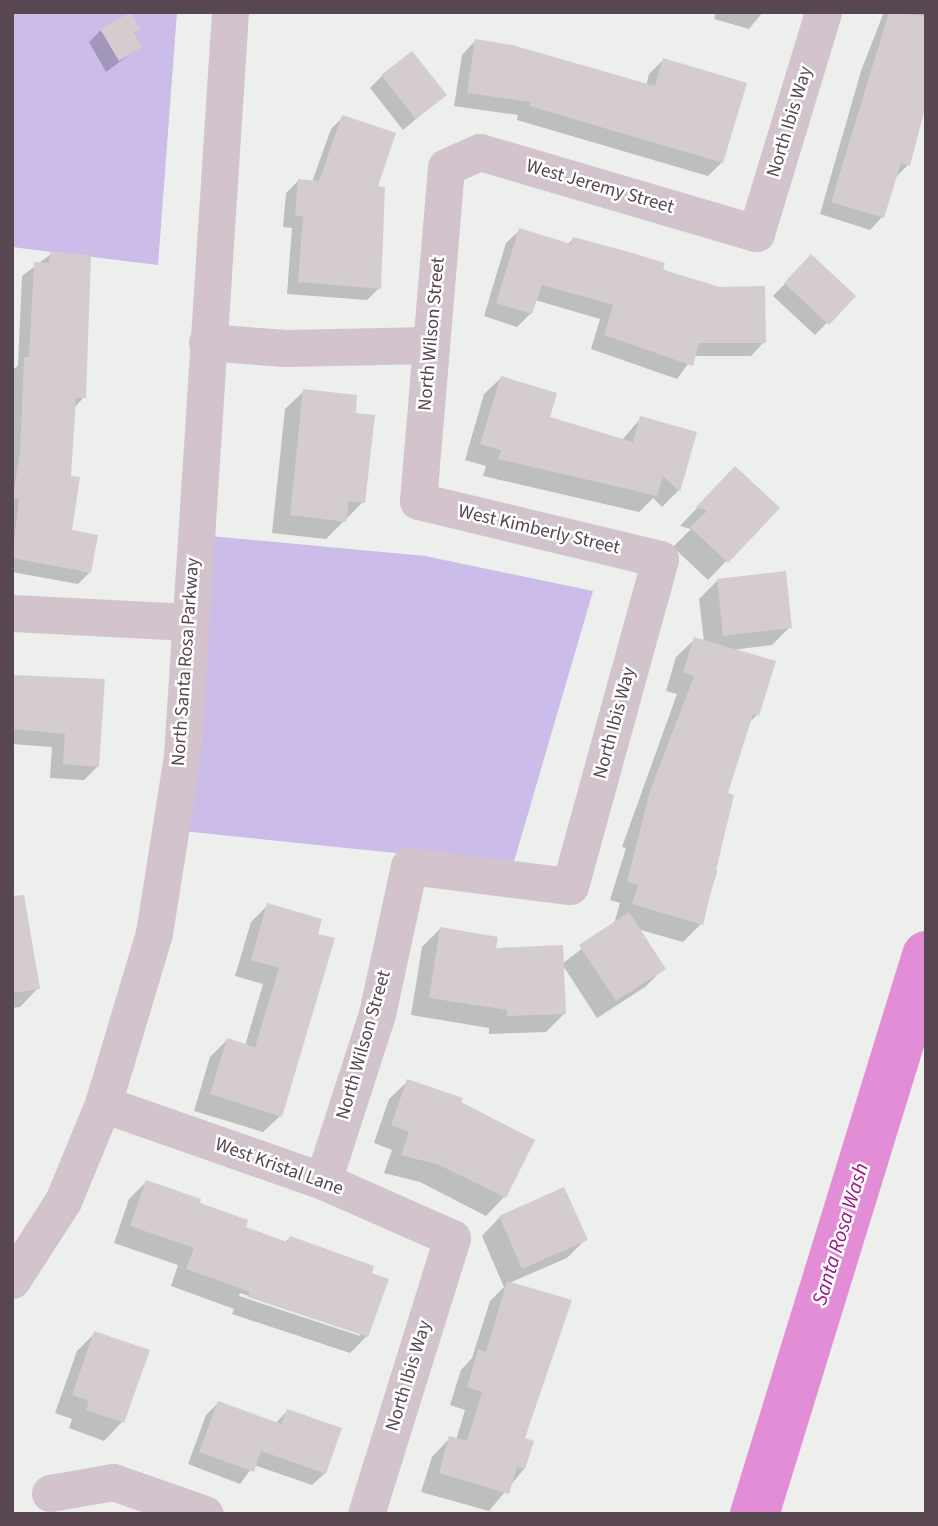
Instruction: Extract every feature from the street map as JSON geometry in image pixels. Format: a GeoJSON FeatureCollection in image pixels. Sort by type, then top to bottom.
{"type":"FeatureCollection","features":[{"type":"Feature","properties":{"kind":"street","name":"North Santa Rosa Parkway"},"geometry":{"type":"LineString","coordinates":[[12,1280],[63,1201],[103,1104],[154,933],[182,756],[230,12]]}},
{"type":"Feature","properties":{"kind":"street","name":"North Ibis Way"},"geometry":{"type":"LineString","coordinates":[[756,233],[823,12]]}},
{"type":"Feature","properties":{"kind":"street","name":"West Jeremy Street"},"geometry":{"type":"LineString","coordinates":[[446,167],[480,152],[756,233]]}},
{"type":"Feature","properties":{"kind":"street","name":"North Wilson Street"},"geometry":{"type":"LineString","coordinates":[[418,501],[446,167]]}},
{"type":"Feature","properties":{"kind":"street"},"geometry":{"type":"LineString","coordinates":[[207,342],[285,348],[431,345]]}},
{"type":"Feature","properties":{"kind":"street","name":"West Kimberly Street"},"geometry":{"type":"LineString","coordinates":[[418,501],[660,559]]}},
{"type":"Feature","properties":{"kind":"street","name":"North Ibis Way"},"geometry":{"type":"LineString","coordinates":[[409,866],[570,886],[660,559]]}},
{"type":"Feature","properties":{"kind":"street"},"geometry":{"type":"LineString","coordinates":[[12,613],[189,622]]}},
{"type":"Feature","properties":{"kind":"street","name":"North Wilson Street"},"geometry":{"type":"LineString","coordinates":[[323,1181],[377,1014],[409,866]]}},
{"type":"Feature","properties":{"kind":"street","name":"West Kristal Lane"},"geometry":{"type":"LineString","coordinates":[[103,1104],[323,1181],[452,1238]]}},
{"type":"Feature","properties":{"kind":"street","name":"North Ibis Way"},"geometry":{"type":"LineString","coordinates":[[366,1514],[452,1238]]}},
{"type":"Feature","properties":{"kind":"street"},"geometry":{"type":"LineString","coordinates":[[50,1493],[113,1482],[205,1514]]}},
{"type":"Feature","properties":{"kind":"shaded area"},"geometry":{"type":"Polygon","coordinates":[[[12,12],[177,12],[158,265],[12,247],[12,12]]]}},
{"type":"Feature","properties":{"kind":"shaded area"},"geometry":{"type":"Polygon","coordinates":[[[210,536],[425,556],[593,591],[513,865],[182,831],[210,536]]]}},
{"type":"Feature","properties":{"kind":"building"},"geometry":{"type":"Polygon","coordinates":[[[131,12],[141,29],[134,33],[142,47],[119,61],[100,29],[131,12]]]}},
{"type":"Feature","properties":{"kind":"building"},"geometry":{"type":"Polygon","coordinates":[[[889,12],[926,16],[926,104],[910,166],[901,163],[884,218],[831,202],[889,12]]]}},
{"type":"Feature","properties":{"kind":"building"},"geometry":{"type":"Polygon","coordinates":[[[475,39],[512,45],[655,86],[663,58],[747,83],[723,163],[529,106],[531,102],[467,93],[475,39]]]}},
{"type":"Feature","properties":{"kind":"building"},"geometry":{"type":"Polygon","coordinates":[[[412,51],[447,95],[416,119],[381,75],[412,51]]]}},
{"type":"Feature","properties":{"kind":"building"},"geometry":{"type":"Polygon","coordinates":[[[342,115],[396,133],[378,186],[385,187],[381,289],[298,282],[303,216],[295,216],[298,179],[319,181],[342,115]]]}},
{"type":"Feature","properties":{"kind":"building"},"geometry":{"type":"Polygon","coordinates":[[[519,228],[571,244],[573,237],[629,252],[665,263],[663,270],[720,287],[765,286],[766,343],[699,343],[693,366],[604,335],[613,305],[542,285],[532,314],[496,303],[519,228]]]}},
{"type":"Feature","properties":{"kind":"building"},"geometry":{"type":"Polygon","coordinates":[[[50,252],[91,255],[86,398],[76,398],[71,476],[80,477],[72,530],[98,535],[91,573],[12,558],[19,499],[13,498],[20,452],[24,357],[29,357],[34,262],[49,263],[50,252]]]}},
{"type":"Feature","properties":{"kind":"building"},"geometry":{"type":"Polygon","coordinates":[[[811,254],[856,296],[829,325],[784,283],[811,254]]]}},
{"type":"Feature","properties":{"kind":"building"},"geometry":{"type":"Polygon","coordinates":[[[501,376],[557,393],[550,417],[633,442],[640,416],[697,432],[680,492],[663,476],[657,496],[498,459],[501,450],[480,444],[501,376]]]}},
{"type":"Feature","properties":{"kind":"building"},"geometry":{"type":"Polygon","coordinates":[[[303,389],[357,395],[356,413],[375,415],[365,503],[349,501],[346,522],[290,515],[303,389]]]}},
{"type":"Feature","properties":{"kind":"building"},"geometry":{"type":"Polygon","coordinates":[[[735,466],[780,508],[728,563],[690,527],[707,511],[696,507],[735,466]]]}},
{"type":"Feature","properties":{"kind":"building"},"geometry":{"type":"Polygon","coordinates":[[[786,571],[792,628],[723,636],[717,579],[786,571]]]}},
{"type":"Feature","properties":{"kind":"building"},"geometry":{"type":"Polygon","coordinates":[[[694,637],[776,661],[759,716],[753,714],[728,793],[734,795],[703,925],[632,904],[638,885],[627,882],[650,791],[694,676],[683,672],[694,637]]]}},
{"type":"Feature","properties":{"kind":"building"},"geometry":{"type":"Polygon","coordinates":[[[12,675],[105,679],[99,767],[63,764],[65,734],[12,729],[12,675]]]}},
{"type":"Feature","properties":{"kind":"building"},"geometry":{"type":"Polygon","coordinates":[[[24,895],[40,989],[12,993],[12,896],[24,895]]]}},
{"type":"Feature","properties":{"kind":"building"},"geometry":{"type":"Polygon","coordinates":[[[267,903],[322,919],[318,934],[335,938],[282,1117],[210,1094],[227,1038],[255,1047],[279,968],[251,960],[267,903]]]}},
{"type":"Feature","properties":{"kind":"building"},"geometry":{"type":"Polygon","coordinates":[[[629,912],[666,969],[616,1001],[579,945],[629,912]]]}},
{"type":"Feature","properties":{"kind":"building"},"geometry":{"type":"Polygon","coordinates":[[[440,927],[498,937],[496,948],[563,945],[566,1014],[507,1016],[507,1010],[429,998],[440,927]]]}},
{"type":"Feature","properties":{"kind":"building"},"geometry":{"type":"Polygon","coordinates":[[[407,1079],[463,1098],[461,1102],[535,1140],[506,1198],[439,1165],[401,1155],[409,1132],[391,1125],[407,1079]]]}},
{"type":"Feature","properties":{"kind":"building"},"geometry":{"type":"Polygon","coordinates":[[[146,1180],[201,1199],[200,1203],[248,1220],[246,1227],[287,1242],[290,1236],[374,1266],[372,1273],[389,1279],[368,1337],[248,1297],[250,1292],[186,1269],[194,1248],[130,1226],[146,1180]]]}},
{"type":"Feature","properties":{"kind":"building"},"geometry":{"type":"Polygon","coordinates":[[[564,1187],[588,1240],[522,1269],[499,1216],[564,1187]]]}},
{"type":"Feature","properties":{"kind":"building"},"geometry":{"type":"Polygon","coordinates":[[[507,1281],[572,1300],[525,1438],[534,1441],[525,1469],[517,1467],[509,1494],[439,1473],[449,1436],[467,1441],[482,1392],[467,1387],[478,1349],[486,1352],[507,1281]]]}},
{"type":"Feature","properties":{"kind":"building"},"geometry":{"type":"Polygon","coordinates":[[[94,1331],[150,1350],[124,1423],[86,1410],[89,1401],[72,1395],[94,1331]]]}},
{"type":"Feature","properties":{"kind":"building"},"geometry":{"type":"Polygon","coordinates":[[[218,1401],[281,1424],[287,1409],[342,1428],[326,1474],[261,1451],[254,1472],[199,1452],[218,1401]]]}},
{"type":"Feature","properties":{"kind":"waterway","name":"Santa Rosa Wash"},"geometry":{"type":"LineString","coordinates":[[754,1514],[926,955]]}}]}
